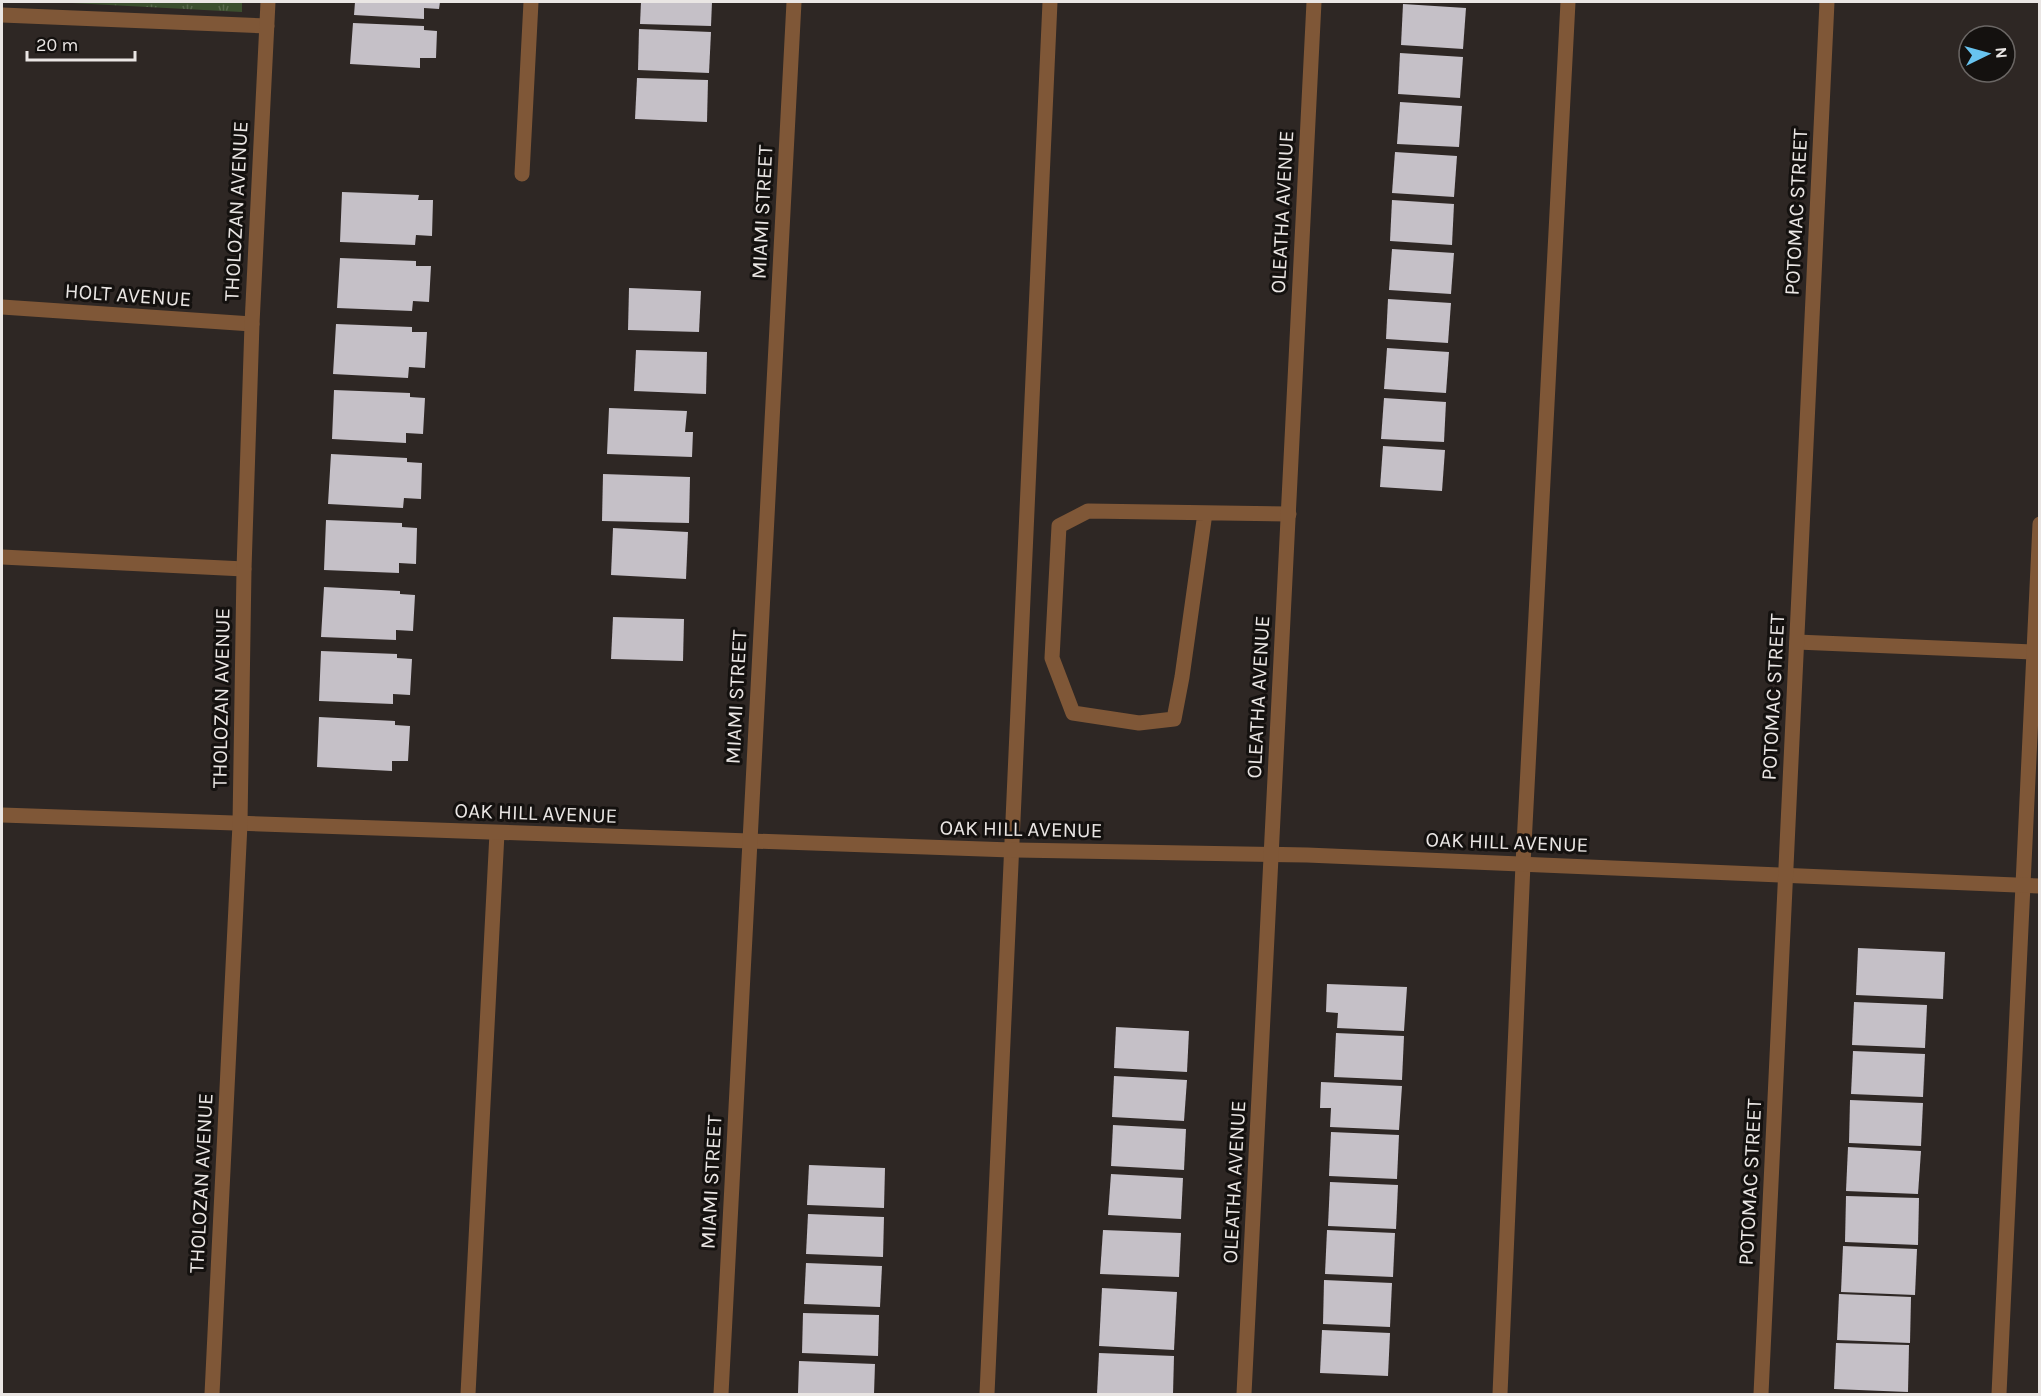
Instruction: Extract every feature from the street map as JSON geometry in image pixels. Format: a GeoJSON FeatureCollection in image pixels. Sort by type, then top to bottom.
{"type":"FeatureCollection","features":[{"type":"Feature","properties":{"kind":"street","name":"THOLOZAN AVENUE"},"geometry":{"type":"LineString","coordinates":[[212,1395],[240,824],[244,569],[252,324],[268,2]]}},
{"type":"Feature","properties":{"kind":"street"},"geometry":{"type":"LineString","coordinates":[[522,174],[531,2]]}},
{"type":"Feature","properties":{"kind":"street","name":"MIAMI STREET"},"geometry":{"type":"LineString","coordinates":[[721,1395],[794,2]]}},
{"type":"Feature","properties":{"kind":"street"},"geometry":{"type":"LineString","coordinates":[[987,1395],[1050,2]]}},
{"type":"Feature","properties":{"kind":"street","name":"OLEATHA AVENUE"},"geometry":{"type":"LineString","coordinates":[[1244,1395],[1314,2]]}},
{"type":"Feature","properties":{"kind":"street"},"geometry":{"type":"LineString","coordinates":[[1500,1395],[1523,864],[1568,2]]}},
{"type":"Feature","properties":{"kind":"street","name":"POTOMAC STREET"},"geometry":{"type":"LineString","coordinates":[[1761,1395],[1827,2]]}},
{"type":"Feature","properties":{"kind":"street"},"geometry":{"type":"LineString","coordinates":[[2,15],[267,26]]}},
{"type":"Feature","properties":{"kind":"street","name":"HOLT AVENUE"},"geometry":{"type":"LineString","coordinates":[[2,307],[252,324]]}},
{"type":"Feature","properties":{"kind":"street"},"geometry":{"type":"LineString","coordinates":[[1205,513],[1174,719],[1139,723],[1073,713],[1052,658],[1059,526],[1088,511],[1289,514]]}},
{"type":"Feature","properties":{"kind":"street"},"geometry":{"type":"LineString","coordinates":[[1999,1395],[2040,524]]}},
{"type":"Feature","properties":{"kind":"street"},"geometry":{"type":"LineString","coordinates":[[2,557],[244,569]]}},
{"type":"Feature","properties":{"kind":"street"},"geometry":{"type":"LineString","coordinates":[[1797,642],[2033,652]]}},
{"type":"Feature","properties":{"kind":"street","name":"OAK HILL AVENUE"},"geometry":{"type":"LineString","coordinates":[[2,815],[1011,850],[1272,854],[2040,886]]}},
{"type":"Feature","properties":{"kind":"street"},"geometry":{"type":"LineString","coordinates":[[468,1395],[496,832]]}},
{"type":"Feature","properties":{"kind":"green space"},"geometry":{"type":"Polygon","coordinates":[[[53,2],[242,2],[242,12],[53,2]]]}},
{"type":"Feature","properties":{"kind":"building"},"geometry":{"type":"Polygon","coordinates":[[[355,2],[440,2],[439,9],[424,8],[424,19],[354,15],[355,2]]]}},
{"type":"Feature","properties":{"kind":"building"},"geometry":{"type":"Polygon","coordinates":[[[641,2],[712,2],[711,26],[640,24],[641,2]]]}},
{"type":"Feature","properties":{"kind":"building"},"geometry":{"type":"Polygon","coordinates":[[[1403,4],[1466,8],[1463,49],[1401,45],[1403,4]]]}},
{"type":"Feature","properties":{"kind":"building"},"geometry":{"type":"Polygon","coordinates":[[[353,23],[424,26],[424,30],[437,31],[436,58],[420,58],[420,68],[350,64],[353,23]]]}},
{"type":"Feature","properties":{"kind":"building"},"geometry":{"type":"Polygon","coordinates":[[[639,29],[711,32],[709,73],[638,70],[639,29]]]}},
{"type":"Feature","properties":{"kind":"building"},"geometry":{"type":"Polygon","coordinates":[[[1400,53],[1463,57],[1460,98],[1398,94],[1400,53]]]}},
{"type":"Feature","properties":{"kind":"building"},"geometry":{"type":"Polygon","coordinates":[[[637,78],[708,80],[707,122],[635,119],[637,78]]]}},
{"type":"Feature","properties":{"kind":"building"},"geometry":{"type":"Polygon","coordinates":[[[1400,102],[1462,106],[1459,147],[1397,144],[1400,102]]]}},
{"type":"Feature","properties":{"kind":"building"},"geometry":{"type":"Polygon","coordinates":[[[1395,152],[1457,156],[1454,197],[1392,193],[1395,152]]]}},
{"type":"Feature","properties":{"kind":"building"},"geometry":{"type":"Polygon","coordinates":[[[342,192],[419,195],[418,200],[433,200],[432,236],[416,235],[415,245],[340,242],[342,192]]]}},
{"type":"Feature","properties":{"kind":"building"},"geometry":{"type":"Polygon","coordinates":[[[1392,200],[1454,204],[1452,245],[1390,241],[1392,200]]]}},
{"type":"Feature","properties":{"kind":"building"},"geometry":{"type":"Polygon","coordinates":[[[1392,249],[1454,253],[1451,294],[1389,290],[1392,249]]]}},
{"type":"Feature","properties":{"kind":"building"},"geometry":{"type":"Polygon","coordinates":[[[340,258],[416,261],[416,266],[431,266],[429,302],[413,301],[412,311],[337,308],[340,258]]]}},
{"type":"Feature","properties":{"kind":"building"},"geometry":{"type":"Polygon","coordinates":[[[629,288],[701,291],[699,332],[628,330],[629,288]]]}},
{"type":"Feature","properties":{"kind":"building"},"geometry":{"type":"Polygon","coordinates":[[[1388,299],[1451,303],[1448,343],[1386,339],[1388,299]]]}},
{"type":"Feature","properties":{"kind":"building"},"geometry":{"type":"Polygon","coordinates":[[[336,324],[412,327],[412,332],[427,332],[425,368],[409,367],[408,378],[333,374],[336,324]]]}},
{"type":"Feature","properties":{"kind":"building"},"geometry":{"type":"Polygon","coordinates":[[[1387,348],[1449,352],[1446,393],[1384,389],[1387,348]]]}},
{"type":"Feature","properties":{"kind":"building"},"geometry":{"type":"Polygon","coordinates":[[[636,350],[707,352],[706,394],[634,391],[636,350]]]}},
{"type":"Feature","properties":{"kind":"building"},"geometry":{"type":"Polygon","coordinates":[[[334,390],[410,393],[410,397],[425,398],[423,434],[406,433],[406,443],[332,439],[334,390]]]}},
{"type":"Feature","properties":{"kind":"building"},"geometry":{"type":"Polygon","coordinates":[[[1384,398],[1446,402],[1444,442],[1381,439],[1384,398]]]}},
{"type":"Feature","properties":{"kind":"building"},"geometry":{"type":"Polygon","coordinates":[[[609,408],[687,411],[685,432],[693,432],[692,457],[607,454],[609,408]]]}},
{"type":"Feature","properties":{"kind":"building"},"geometry":{"type":"Polygon","coordinates":[[[1383,446],[1445,450],[1442,491],[1380,487],[1383,446]]]}},
{"type":"Feature","properties":{"kind":"building"},"geometry":{"type":"Polygon","coordinates":[[[331,454],[407,458],[407,462],[422,463],[421,499],[404,498],[403,508],[328,504],[331,454]]]}},
{"type":"Feature","properties":{"kind":"building"},"geometry":{"type":"Polygon","coordinates":[[[603,474],[690,477],[689,523],[602,521],[603,474]]]}},
{"type":"Feature","properties":{"kind":"building"},"geometry":{"type":"Polygon","coordinates":[[[326,520],[402,523],[402,527],[417,528],[416,564],[399,563],[399,573],[324,570],[326,520]]]}},
{"type":"Feature","properties":{"kind":"building"},"geometry":{"type":"Polygon","coordinates":[[[613,528],[688,532],[686,579],[611,575],[613,528]]]}},
{"type":"Feature","properties":{"kind":"building"},"geometry":{"type":"Polygon","coordinates":[[[324,587],[400,591],[400,594],[415,595],[413,631],[396,630],[396,640],[321,637],[324,587]]]}},
{"type":"Feature","properties":{"kind":"building"},"geometry":{"type":"Polygon","coordinates":[[[613,617],[684,619],[683,661],[611,659],[613,617]]]}},
{"type":"Feature","properties":{"kind":"building"},"geometry":{"type":"Polygon","coordinates":[[[321,651],[397,654],[397,658],[412,659],[410,695],[393,694],[393,704],[319,701],[321,651]]]}},
{"type":"Feature","properties":{"kind":"building"},"geometry":{"type":"Polygon","coordinates":[[[319,717],[395,721],[395,725],[410,726],[408,761],[392,761],[392,771],[317,767],[319,717]]]}},
{"type":"Feature","properties":{"kind":"building"},"geometry":{"type":"Polygon","coordinates":[[[1858,948],[1945,952],[1943,999],[1856,995],[1858,948]]]}},
{"type":"Feature","properties":{"kind":"building"},"geometry":{"type":"Polygon","coordinates":[[[1327,984],[1407,987],[1404,1031],[1337,1028],[1338,1013],[1326,1012],[1327,984]]]}},
{"type":"Feature","properties":{"kind":"building"},"geometry":{"type":"Polygon","coordinates":[[[1854,1002],[1927,1005],[1925,1048],[1852,1045],[1854,1002]]]}},
{"type":"Feature","properties":{"kind":"building"},"geometry":{"type":"Polygon","coordinates":[[[1116,1027],[1189,1031],[1187,1072],[1114,1068],[1116,1027]]]}},
{"type":"Feature","properties":{"kind":"building"},"geometry":{"type":"Polygon","coordinates":[[[1336,1033],[1404,1036],[1402,1080],[1334,1077],[1336,1033]]]}},
{"type":"Feature","properties":{"kind":"building"},"geometry":{"type":"Polygon","coordinates":[[[1853,1051],[1925,1054],[1923,1097],[1851,1094],[1853,1051]]]}},
{"type":"Feature","properties":{"kind":"building"},"geometry":{"type":"Polygon","coordinates":[[[1114,1076],[1187,1080],[1184,1121],[1112,1117],[1114,1076]]]}},
{"type":"Feature","properties":{"kind":"building"},"geometry":{"type":"Polygon","coordinates":[[[1321,1082],[1402,1086],[1399,1130],[1330,1127],[1331,1108],[1320,1108],[1321,1082]]]}},
{"type":"Feature","properties":{"kind":"building"},"geometry":{"type":"Polygon","coordinates":[[[1850,1100],[1923,1103],[1921,1146],[1849,1143],[1850,1100]]]}},
{"type":"Feature","properties":{"kind":"building"},"geometry":{"type":"Polygon","coordinates":[[[1113,1125],[1186,1129],[1184,1170],[1111,1166],[1113,1125]]]}},
{"type":"Feature","properties":{"kind":"building"},"geometry":{"type":"Polygon","coordinates":[[[1331,1132],[1399,1135],[1397,1179],[1329,1176],[1331,1132]]]}},
{"type":"Feature","properties":{"kind":"building"},"geometry":{"type":"Polygon","coordinates":[[[1848,1147],[1921,1151],[1918,1194],[1846,1191],[1848,1147]]]}},
{"type":"Feature","properties":{"kind":"building"},"geometry":{"type":"Polygon","coordinates":[[[809,1165],[885,1168],[884,1208],[807,1205],[809,1165]]]}},
{"type":"Feature","properties":{"kind":"building"},"geometry":{"type":"Polygon","coordinates":[[[1111,1174],[1183,1178],[1181,1219],[1108,1215],[1111,1174]]]}},
{"type":"Feature","properties":{"kind":"building"},"geometry":{"type":"Polygon","coordinates":[[[1330,1182],[1398,1185],[1396,1229],[1328,1226],[1330,1182]]]}},
{"type":"Feature","properties":{"kind":"building"},"geometry":{"type":"Polygon","coordinates":[[[1846,1196],[1919,1198],[1918,1245],[1845,1242],[1846,1196]]]}},
{"type":"Feature","properties":{"kind":"building"},"geometry":{"type":"Polygon","coordinates":[[[808,1214],[884,1217],[883,1257],[806,1254],[808,1214]]]}},
{"type":"Feature","properties":{"kind":"building"},"geometry":{"type":"Polygon","coordinates":[[[1103,1230],[1181,1233],[1179,1277],[1100,1274],[1103,1230]]]}},
{"type":"Feature","properties":{"kind":"building"},"geometry":{"type":"Polygon","coordinates":[[[1327,1230],[1395,1233],[1393,1277],[1325,1274],[1327,1230]]]}},
{"type":"Feature","properties":{"kind":"building"},"geometry":{"type":"Polygon","coordinates":[[[1843,1246],[1917,1249],[1915,1295],[1841,1292],[1843,1246]]]}},
{"type":"Feature","properties":{"kind":"building"},"geometry":{"type":"Polygon","coordinates":[[[806,1263],[882,1266],[880,1307],[804,1304],[806,1263]]]}},
{"type":"Feature","properties":{"kind":"building"},"geometry":{"type":"Polygon","coordinates":[[[1324,1280],[1392,1283],[1390,1327],[1323,1324],[1324,1280]]]}},
{"type":"Feature","properties":{"kind":"building"},"geometry":{"type":"Polygon","coordinates":[[[1102,1288],[1177,1292],[1174,1350],[1099,1346],[1102,1288]]]}},
{"type":"Feature","properties":{"kind":"building"},"geometry":{"type":"Polygon","coordinates":[[[1839,1294],[1911,1297],[1910,1343],[1837,1340],[1839,1294]]]}},
{"type":"Feature","properties":{"kind":"building"},"geometry":{"type":"Polygon","coordinates":[[[803,1313],[879,1315],[878,1356],[802,1353],[803,1313]]]}},
{"type":"Feature","properties":{"kind":"building"},"geometry":{"type":"Polygon","coordinates":[[[1322,1330],[1390,1333],[1388,1376],[1320,1373],[1322,1330]]]}},
{"type":"Feature","properties":{"kind":"building"},"geometry":{"type":"Polygon","coordinates":[[[1836,1343],[1909,1345],[1908,1392],[1834,1389],[1836,1343]]]}},
{"type":"Feature","properties":{"kind":"building"},"geometry":{"type":"Polygon","coordinates":[[[1099,1353],[1174,1356],[1173,1394],[1097,1394],[1099,1353]]]}},
{"type":"Feature","properties":{"kind":"building"},"geometry":{"type":"Polygon","coordinates":[[[799,1361],[875,1364],[874,1394],[798,1394],[799,1361]]]}}]}
